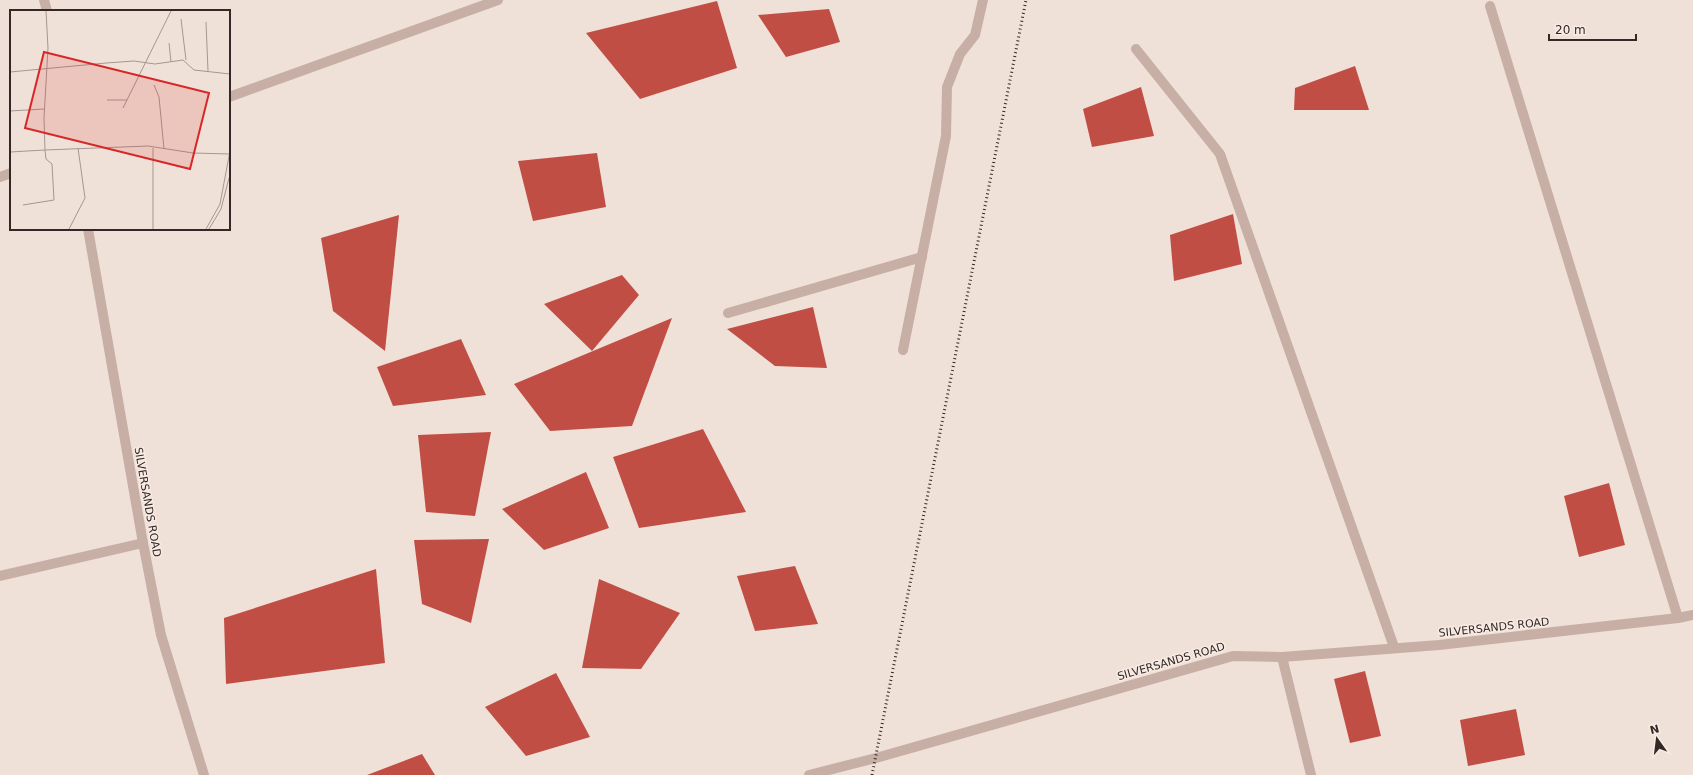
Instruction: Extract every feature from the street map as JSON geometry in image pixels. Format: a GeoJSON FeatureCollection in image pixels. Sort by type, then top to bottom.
{"type":"FeatureCollection","features":[{"type":"Feature","properties":{"kind":"street"},"geometry":{"type":"LineString","coordinates":[[44,0],[47,10]]}},
{"type":"Feature","properties":{"kind":"street"},"geometry":{"type":"LineString","coordinates":[[230,96],[498,0]]}},
{"type":"Feature","properties":{"kind":"street"},"geometry":{"type":"LineString","coordinates":[[903,350],[946,136],[947,88],[960,54],[975,35],[983,0]]}},
{"type":"Feature","properties":{"kind":"street"},"geometry":{"type":"LineString","coordinates":[[1490,6],[1678,618]]}},
{"type":"Feature","properties":{"kind":"street"},"geometry":{"type":"LineString","coordinates":[[1136,49],[1220,154],[1394,647]]}},
{"type":"Feature","properties":{"kind":"street"},"geometry":{"type":"LineString","coordinates":[[0,177],[10,173]]}},
{"type":"Feature","properties":{"kind":"street","name":"SILVERSANDS ROAD"},"geometry":{"type":"LineString","coordinates":[[88,230],[143,543],[161,635],[204,775]]}},
{"type":"Feature","properties":{"kind":"street"},"geometry":{"type":"LineString","coordinates":[[728,313],[922,257]]}},
{"type":"Feature","properties":{"kind":"street"},"geometry":{"type":"LineString","coordinates":[[0,576],[143,543]]}},
{"type":"Feature","properties":{"kind":"street","name":"SILVERSANDS ROAD"},"geometry":{"type":"LineString","coordinates":[[809,775],[876,758],[1233,656],[1282,657],[1394,647],[1439,645],[1678,618],[1693,615]]}},
{"type":"Feature","properties":{"kind":"street"},"geometry":{"type":"LineString","coordinates":[[1282,657],[1312,775]]}},
{"type":"Feature","properties":{"kind":"building"},"geometry":{"type":"Polygon","coordinates":[[[717,1],[737,68],[640,99],[586,33],[717,1]]]}},
{"type":"Feature","properties":{"kind":"building"},"geometry":{"type":"Polygon","coordinates":[[[829,9],[840,42],[786,57],[758,15],[829,9]]]}},
{"type":"Feature","properties":{"kind":"building"},"geometry":{"type":"Polygon","coordinates":[[[1355,66],[1369,110],[1294,110],[1295,88],[1355,66]]]}},
{"type":"Feature","properties":{"kind":"building"},"geometry":{"type":"Polygon","coordinates":[[[1141,87],[1154,136],[1092,147],[1083,109],[1141,87]]]}},
{"type":"Feature","properties":{"kind":"building"},"geometry":{"type":"Polygon","coordinates":[[[597,153],[606,207],[533,221],[518,161],[597,153]]]}},
{"type":"Feature","properties":{"kind":"building"},"geometry":{"type":"Polygon","coordinates":[[[1233,214],[1242,264],[1174,281],[1170,235],[1233,214]]]}},
{"type":"Feature","properties":{"kind":"building"},"geometry":{"type":"Polygon","coordinates":[[[399,215],[385,351],[333,311],[321,238],[399,215]]]}},
{"type":"Feature","properties":{"kind":"building"},"geometry":{"type":"Polygon","coordinates":[[[622,275],[639,295],[592,351],[544,304],[622,275]]]}},
{"type":"Feature","properties":{"kind":"building"},"geometry":{"type":"Polygon","coordinates":[[[813,307],[827,368],[775,366],[727,329],[813,307]]]}},
{"type":"Feature","properties":{"kind":"building"},"geometry":{"type":"Polygon","coordinates":[[[672,318],[632,426],[550,431],[514,384],[672,318]]]}},
{"type":"Feature","properties":{"kind":"building"},"geometry":{"type":"Polygon","coordinates":[[[461,339],[486,395],[393,406],[377,367],[461,339]]]}},
{"type":"Feature","properties":{"kind":"building"},"geometry":{"type":"Polygon","coordinates":[[[703,429],[746,512],[639,528],[613,457],[703,429]]]}},
{"type":"Feature","properties":{"kind":"building"},"geometry":{"type":"Polygon","coordinates":[[[491,432],[475,516],[426,512],[418,435],[491,432]]]}},
{"type":"Feature","properties":{"kind":"building"},"geometry":{"type":"Polygon","coordinates":[[[586,472],[609,528],[544,550],[502,509],[586,472]]]}},
{"type":"Feature","properties":{"kind":"building"},"geometry":{"type":"Polygon","coordinates":[[[1609,483],[1625,545],[1579,557],[1564,496],[1609,483]]]}},
{"type":"Feature","properties":{"kind":"building"},"geometry":{"type":"Polygon","coordinates":[[[489,539],[471,623],[422,604],[414,540],[489,539]]]}},
{"type":"Feature","properties":{"kind":"building"},"geometry":{"type":"Polygon","coordinates":[[[795,566],[818,624],[755,631],[737,576],[795,566]]]}},
{"type":"Feature","properties":{"kind":"building"},"geometry":{"type":"Polygon","coordinates":[[[376,569],[385,663],[226,684],[224,618],[376,569]]]}},
{"type":"Feature","properties":{"kind":"building"},"geometry":{"type":"Polygon","coordinates":[[[599,579],[680,613],[641,669],[582,668],[599,579]]]}},
{"type":"Feature","properties":{"kind":"building"},"geometry":{"type":"Polygon","coordinates":[[[1365,671],[1381,736],[1350,743],[1334,679],[1365,671]]]}},
{"type":"Feature","properties":{"kind":"building"},"geometry":{"type":"Polygon","coordinates":[[[556,673],[590,737],[526,756],[485,707],[556,673]]]}},
{"type":"Feature","properties":{"kind":"building"},"geometry":{"type":"Polygon","coordinates":[[[1516,709],[1525,755],[1468,766],[1460,720],[1516,709]]]}},
{"type":"Feature","properties":{"kind":"building"},"geometry":{"type":"Polygon","coordinates":[[[422,754],[435,775],[367,775],[422,754]]]}},
{"type":"Feature","properties":{"kind":"railway"},"geometry":{"type":"LineString","coordinates":[[872,775],[1026,0]]}}]}
